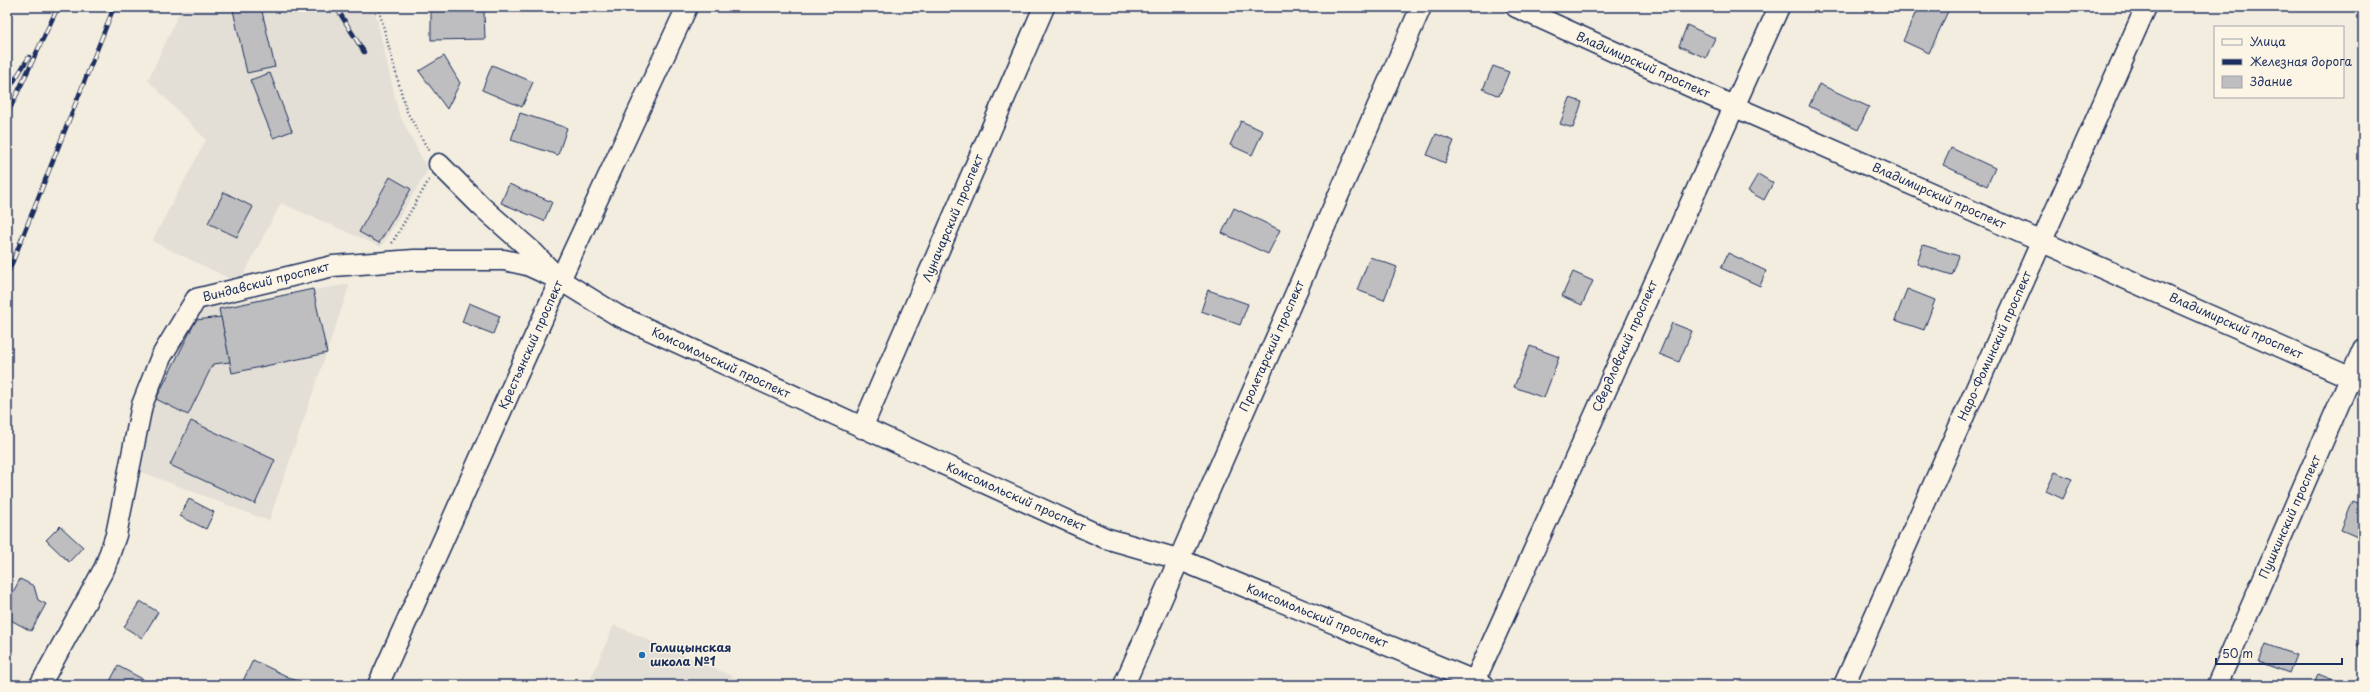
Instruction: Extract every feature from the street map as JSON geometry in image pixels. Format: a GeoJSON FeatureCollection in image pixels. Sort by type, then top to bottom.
{"type":"FeatureCollection","features":[{"type":"Feature","properties":{"kind":"street","name":"Крестьянский проспект"},"geometry":{"type":"LineString","coordinates":[[378,685],[560,280],[687,7]]}},
{"type":"Feature","properties":{"kind":"street","name":"Луначарский проспект"},"geometry":{"type":"LineString","coordinates":[[862,428],[1044,7]]}},
{"type":"Feature","properties":{"kind":"street","name":"Пролетарский проспект"},"geometry":{"type":"LineString","coordinates":[[1124,685],[1421,7]]}},
{"type":"Feature","properties":{"kind":"street","name":"Владимирский проспект"},"geometry":{"type":"LineString","coordinates":[[1516,7],[1733,106],[2042,240],[2357,380]]}},
{"type":"Feature","properties":{"kind":"street","name":"Свердловский проспект"},"geometry":{"type":"LineString","coordinates":[[1477,684],[1733,106],[1779,7]]}},
{"type":"Feature","properties":{"kind":"street","name":"Наро-Фоминский проспект"},"geometry":{"type":"LineString","coordinates":[[1844,685],[2146,7]]}},
{"type":"Feature","properties":{"kind":"street"},"geometry":{"type":"LineString","coordinates":[[439,164],[482,207],[533,252],[560,280]]}},
{"type":"Feature","properties":{"kind":"street","name":"Виндавский проспект"},"geometry":{"type":"LineString","coordinates":[[40,685],[105,567],[116,535],[142,405],[160,357],[196,299],[333,266],[382,261],[504,260],[527,265],[560,280]]}},
{"type":"Feature","properties":{"kind":"street","name":"Комсомольский проспект"},"geometry":{"type":"LineString","coordinates":[[560,280],[618,315],[1105,538],[1178,559],[1477,684]]}},
{"type":"Feature","properties":{"kind":"street","name":"Пушкинский проспект"},"geometry":{"type":"LineString","coordinates":[[2217,685],[2357,380],[2363,349]]}},
{"type":"Feature","properties":{"kind":"path"},"geometry":{"type":"LineString","coordinates":[[378,7],[406,110],[423,142],[439,164],[382,261]]}},
{"type":"Feature","properties":{"kind":"shaded area"},"geometry":{"type":"Polygon","coordinates":[[[182,7],[374,7],[399,114],[428,170],[381,247],[281,203],[239,283],[152,241],[206,140],[148,80],[182,7]]]}},
{"type":"Feature","properties":{"kind":"shaded area"},"geometry":{"type":"Polygon","coordinates":[[[350,284],[269,521],[139,471],[153,404],[190,324],[203,308],[350,284]]]}},
{"type":"Feature","properties":{"kind":"shaded area","name":"Голицынская школа №1"},"geometry":{"type":"Polygon","coordinates":[[[614,625],[752,685],[588,685],[614,625]]]}},
{"type":"Feature","properties":{"kind":"building"},"geometry":{"type":"Polygon","coordinates":[[[247,7],[261,7],[275,67],[247,73],[233,10],[247,7]]]}},
{"type":"Feature","properties":{"kind":"building"},"geometry":{"type":"Polygon","coordinates":[[[1333,7],[1342,7],[1340,11],[1333,7]]]}},
{"type":"Feature","properties":{"kind":"building"},"geometry":{"type":"Polygon","coordinates":[[[1918,7],[1949,9],[1929,53],[1903,41],[1918,7]]]}},
{"type":"Feature","properties":{"kind":"building"},"geometry":{"type":"Polygon","coordinates":[[[484,10],[485,39],[431,40],[431,11],[484,10]]]}},
{"type":"Feature","properties":{"kind":"building"},"geometry":{"type":"Polygon","coordinates":[[[1687,25],[1715,38],[1706,58],[1679,46],[1687,25]]]}},
{"type":"Feature","properties":{"kind":"building"},"geometry":{"type":"Polygon","coordinates":[[[444,56],[460,83],[447,109],[419,71],[444,56]]]}},
{"type":"Feature","properties":{"kind":"building"},"geometry":{"type":"Polygon","coordinates":[[[492,65],[533,82],[522,107],[482,90],[492,65]]]}},
{"type":"Feature","properties":{"kind":"building"},"geometry":{"type":"Polygon","coordinates":[[[1493,66],[1509,72],[1499,96],[1483,89],[1493,66]]]}},
{"type":"Feature","properties":{"kind":"building"},"geometry":{"type":"Polygon","coordinates":[[[270,73],[292,131],[273,138],[250,80],[270,73]]]}},
{"type":"Feature","properties":{"kind":"building"},"geometry":{"type":"Polygon","coordinates":[[[1819,84],[1869,107],[1858,130],[1809,106],[1819,84]]]}},
{"type":"Feature","properties":{"kind":"building"},"geometry":{"type":"Polygon","coordinates":[[[1570,98],[1582,102],[1573,128],[1560,124],[1570,98]]]}},
{"type":"Feature","properties":{"kind":"building"},"geometry":{"type":"Polygon","coordinates":[[[520,113],[567,128],[558,155],[511,140],[520,113]]]}},
{"type":"Feature","properties":{"kind":"building"},"geometry":{"type":"Polygon","coordinates":[[[1241,121],[1263,131],[1252,155],[1230,145],[1241,121]]]}},
{"type":"Feature","properties":{"kind":"building"},"geometry":{"type":"Polygon","coordinates":[[[1436,134],[1454,141],[1445,163],[1427,155],[1436,134]]]}},
{"type":"Feature","properties":{"kind":"building"},"geometry":{"type":"Polygon","coordinates":[[[1951,148],[1995,168],[1987,186],[1943,165],[1951,148]]]}},
{"type":"Feature","properties":{"kind":"building"},"geometry":{"type":"Polygon","coordinates":[[[1758,174],[1773,183],[1764,200],[1748,191],[1758,174]]]}},
{"type":"Feature","properties":{"kind":"building"},"geometry":{"type":"Polygon","coordinates":[[[390,177],[411,189],[379,243],[359,232],[390,177]]]}},
{"type":"Feature","properties":{"kind":"building"},"geometry":{"type":"Polygon","coordinates":[[[509,184],[552,202],[544,221],[501,203],[509,184]]]}},
{"type":"Feature","properties":{"kind":"building"},"geometry":{"type":"Polygon","coordinates":[[[224,192],[253,207],[237,237],[208,223],[224,192]]]}},
{"type":"Feature","properties":{"kind":"building"},"geometry":{"type":"Polygon","coordinates":[[[1234,208],[1280,230],[1268,254],[1222,233],[1234,208]]]}},
{"type":"Feature","properties":{"kind":"building"},"geometry":{"type":"Polygon","coordinates":[[[1923,245],[1959,256],[1952,275],[1917,264],[1923,245]]]}},
{"type":"Feature","properties":{"kind":"building"},"geometry":{"type":"Polygon","coordinates":[[[1728,253],[1766,271],[1760,286],[1721,268],[1728,253]]]}},
{"type":"Feature","properties":{"kind":"building"},"geometry":{"type":"Polygon","coordinates":[[[1370,257],[1397,267],[1384,300],[1357,290],[1370,257]]]}},
{"type":"Feature","properties":{"kind":"building"},"geometry":{"type":"Polygon","coordinates":[[[1573,272],[1593,281],[1582,305],[1562,296],[1573,272]]]}},
{"type":"Feature","properties":{"kind":"building"},"geometry":{"type":"Polygon","coordinates":[[[313,289],[327,353],[232,373],[219,309],[313,289]]]}},
{"type":"Feature","properties":{"kind":"building"},"geometry":{"type":"Polygon","coordinates":[[[1907,289],[1935,300],[1924,330],[1895,320],[1907,289]]]}},
{"type":"Feature","properties":{"kind":"building"},"geometry":{"type":"Polygon","coordinates":[[[1208,290],[1248,304],[1240,325],[1201,311],[1208,290]]]}},
{"type":"Feature","properties":{"kind":"building"},"geometry":{"type":"Polygon","coordinates":[[[469,303],[500,316],[493,334],[462,322],[469,303]]]}},
{"type":"Feature","properties":{"kind":"building"},"geometry":{"type":"Polygon","coordinates":[[[221,317],[230,362],[213,364],[188,415],[156,399],[196,320],[221,317]]]}},
{"type":"Feature","properties":{"kind":"building"},"geometry":{"type":"Polygon","coordinates":[[[1672,323],[1692,331],[1679,362],[1659,354],[1672,323]]]}},
{"type":"Feature","properties":{"kind":"building"},"geometry":{"type":"Polygon","coordinates":[[[1530,346],[1559,357],[1544,398],[1514,387],[1530,346]]]}},
{"type":"Feature","properties":{"kind":"building"},"geometry":{"type":"Polygon","coordinates":[[[191,421],[275,460],[255,504],[170,465],[191,421]]]}},
{"type":"Feature","properties":{"kind":"building"},"geometry":{"type":"Polygon","coordinates":[[[2055,472],[2072,479],[2063,499],[2046,491],[2055,472]]]}},
{"type":"Feature","properties":{"kind":"building"},"geometry":{"type":"Polygon","coordinates":[[[189,499],[214,512],[206,529],[180,516],[189,499]]]}},
{"type":"Feature","properties":{"kind":"building"},"geometry":{"type":"Polygon","coordinates":[[[2353,501],[2363,505],[2362,539],[2341,530],[2353,501]]]}},
{"type":"Feature","properties":{"kind":"building"},"geometry":{"type":"Polygon","coordinates":[[[60,526],[83,547],[69,562],[46,540],[60,526]]]}},
{"type":"Feature","properties":{"kind":"building"},"geometry":{"type":"Polygon","coordinates":[[[20,579],[34,586],[38,600],[46,604],[31,631],[7,618],[7,603],[20,579]]]}},
{"type":"Feature","properties":{"kind":"building"},"geometry":{"type":"Polygon","coordinates":[[[140,601],[158,612],[142,638],[124,627],[140,601]]]}},
{"type":"Feature","properties":{"kind":"building"},"geometry":{"type":"Polygon","coordinates":[[[2363,636],[2363,649],[2357,646],[2363,636]]]}},
{"type":"Feature","properties":{"kind":"building"},"geometry":{"type":"Polygon","coordinates":[[[2266,644],[2296,655],[2289,673],[2259,662],[2266,644]]]}},
{"type":"Feature","properties":{"kind":"building"},"geometry":{"type":"Polygon","coordinates":[[[253,660],[305,685],[241,685],[253,660]]]}},
{"type":"Feature","properties":{"kind":"building"},"geometry":{"type":"Polygon","coordinates":[[[118,666],[154,685],[108,685],[118,666]]]}},
{"type":"Feature","properties":{"kind":"building"},"geometry":{"type":"Polygon","coordinates":[[[2318,674],[2336,681],[2335,685],[2313,685],[2318,674]]]}},
{"type":"Feature","properties":{"kind":"railway"},"geometry":{"type":"LineString","coordinates":[[7,115],[58,7]]}},
{"type":"Feature","properties":{"kind":"railway"},"geometry":{"type":"LineString","coordinates":[[7,276],[114,7]]}},
{"type":"Feature","properties":{"kind":"railway"},"geometry":{"type":"LineString","coordinates":[[336,7],[364,52]]}},
{"type":"Feature","properties":{"kind":"railway"},"geometry":{"type":"LineString","coordinates":[[7,92],[29,57]]}},
{"type":"Feature","properties":{"kind":"place","name":"Голицынская школа №1"},"geometry":{"type":"Point","coordinates":[642,655]}}]}
